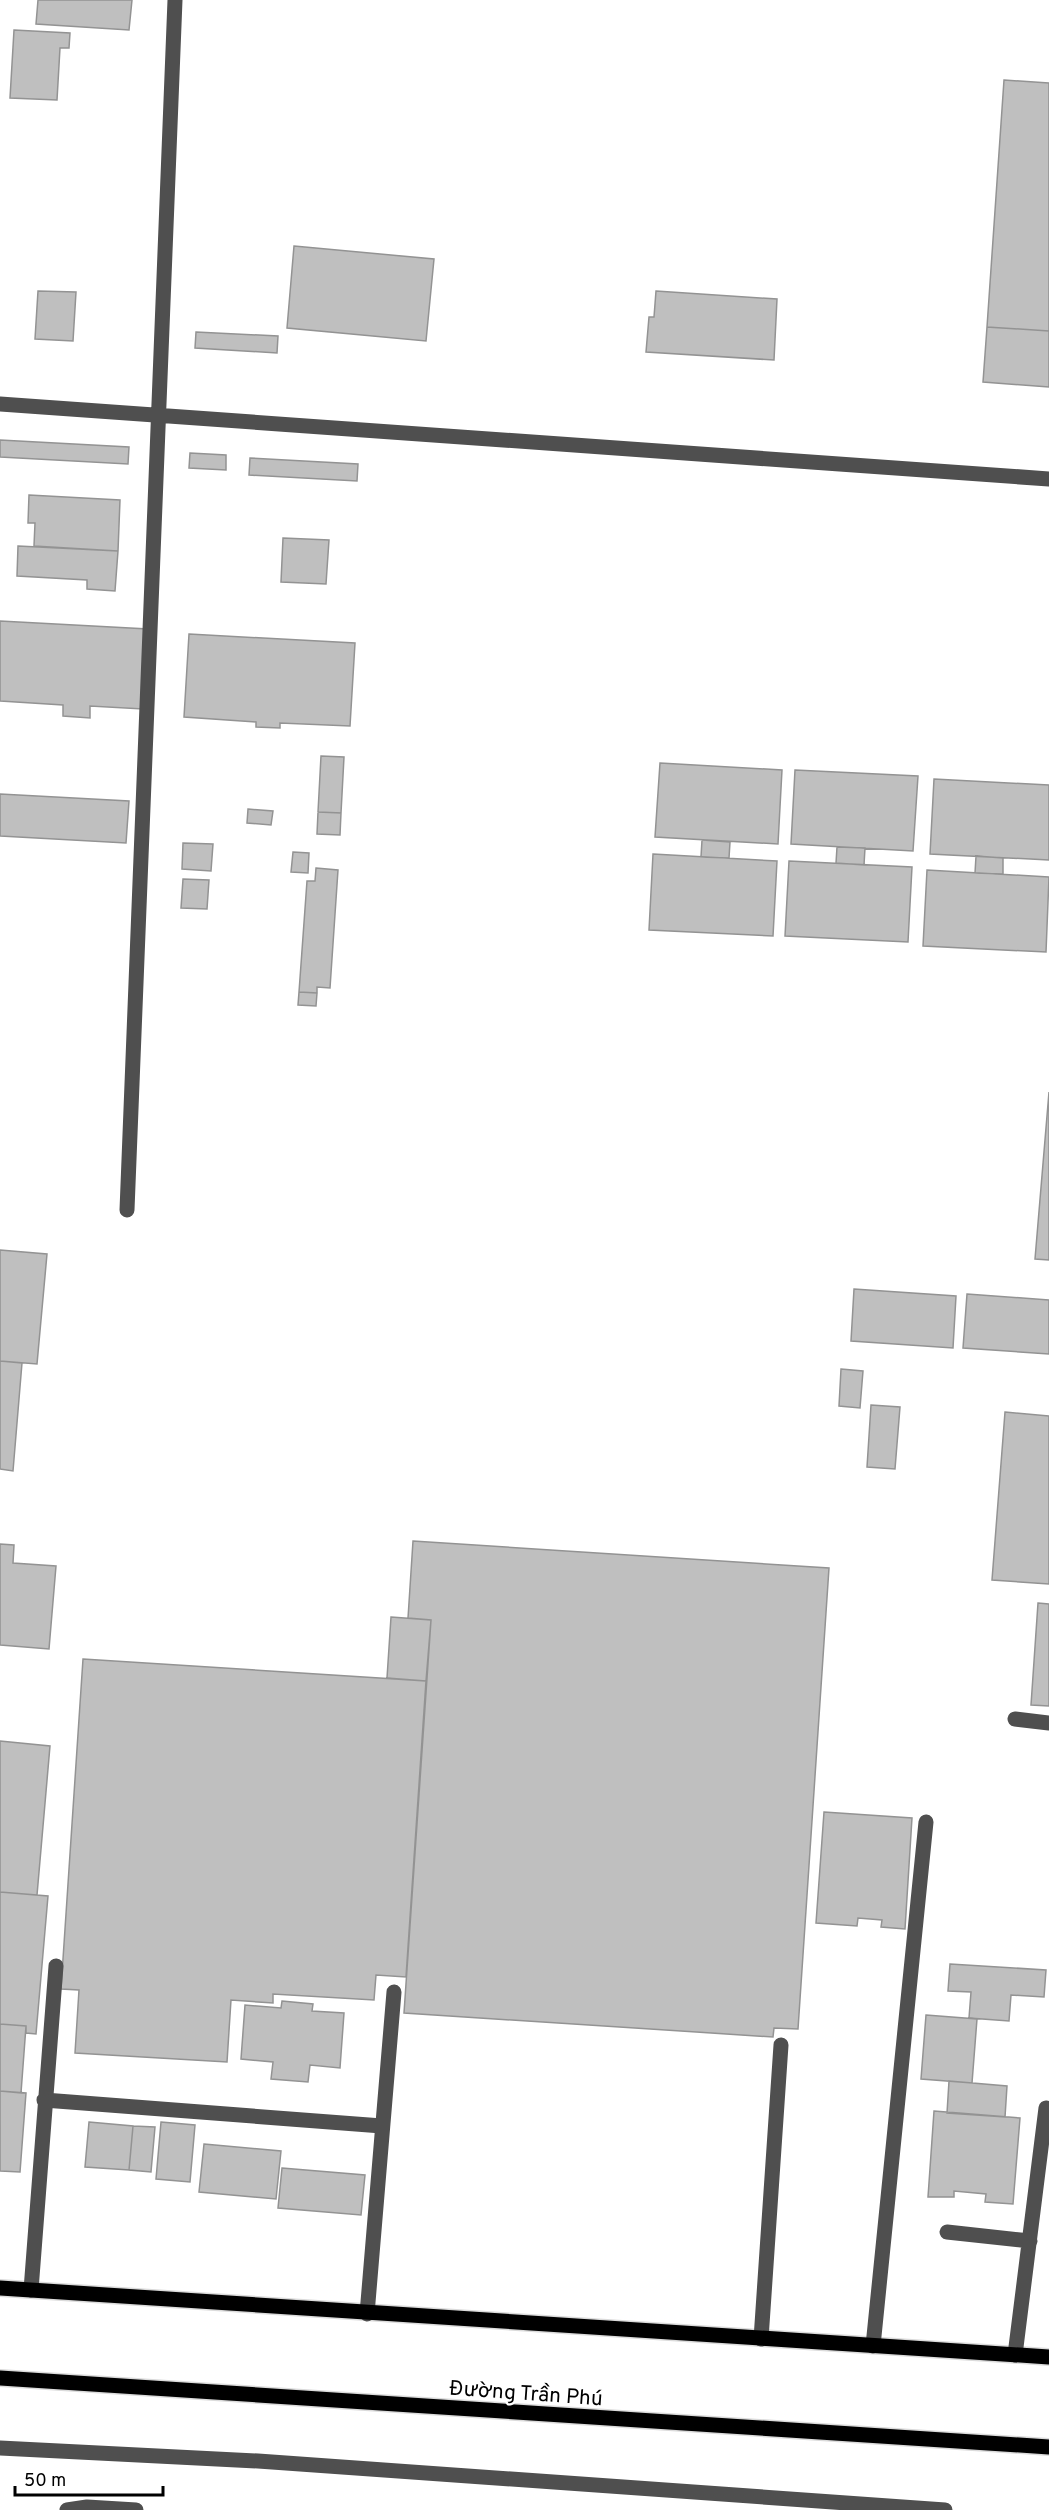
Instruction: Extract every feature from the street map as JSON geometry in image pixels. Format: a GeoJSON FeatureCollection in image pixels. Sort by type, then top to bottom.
{"type":"FeatureCollection","features":[{"type":"Feature","properties":{"kind":"main road"},"geometry":{"type":"LineString","coordinates":[[0,2288],[367,2314],[1049,2357]]}},
{"type":"Feature","properties":{"kind":"main road","name":"Đường Trần Phú"},"geometry":{"type":"LineString","coordinates":[[0,2378],[1049,2447]]}},
{"type":"Feature","properties":{"kind":"street"},"geometry":{"type":"LineString","coordinates":[[127,1210],[175,0]]}},
{"type":"Feature","properties":{"kind":"street"},"geometry":{"type":"LineString","coordinates":[[0,404],[1049,479]]}},
{"type":"Feature","properties":{"kind":"street"},"geometry":{"type":"LineString","coordinates":[[1015,1719],[1049,1723]]}},
{"type":"Feature","properties":{"kind":"street"},"geometry":{"type":"LineString","coordinates":[[873,2346],[926,1822]]}},
{"type":"Feature","properties":{"kind":"street"},"geometry":{"type":"LineString","coordinates":[[31,2290],[56,1966]]}},
{"type":"Feature","properties":{"kind":"street"},"geometry":{"type":"LineString","coordinates":[[367,2314],[394,1992]]}},
{"type":"Feature","properties":{"kind":"street"},"geometry":{"type":"LineString","coordinates":[[761,2339],[781,2045]]}},
{"type":"Feature","properties":{"kind":"street"},"geometry":{"type":"LineString","coordinates":[[44,2100],[382,2126]]}},
{"type":"Feature","properties":{"kind":"street"},"geometry":{"type":"LineString","coordinates":[[1015,2355],[1046,2108]]}},
{"type":"Feature","properties":{"kind":"street"},"geometry":{"type":"LineString","coordinates":[[947,2232],[1030,2241]]}},
{"type":"Feature","properties":{"kind":"street"},"geometry":{"type":"LineString","coordinates":[[0,2448],[270,2462],[945,2510]]}},
{"type":"Feature","properties":{"kind":"street"},"geometry":{"type":"LineString","coordinates":[[67,2510],[87,2507],[136,2510]]}},
{"type":"Feature","properties":{"kind":"building"},"geometry":{"type":"Polygon","coordinates":[[[38,0],[132,0],[129,30],[36,24],[38,0]]]}},
{"type":"Feature","properties":{"kind":"building"},"geometry":{"type":"Polygon","coordinates":[[[14,30],[70,33],[69,48],[60,48],[57,100],[10,98],[14,30]]]}},
{"type":"Feature","properties":{"kind":"building"},"geometry":{"type":"Polygon","coordinates":[[[1004,80],[1049,83],[1049,331],[987,327],[1004,80]]]}},
{"type":"Feature","properties":{"kind":"building"},"geometry":{"type":"Polygon","coordinates":[[[294,246],[434,259],[426,341],[287,328],[294,246]]]}},
{"type":"Feature","properties":{"kind":"building"},"geometry":{"type":"Polygon","coordinates":[[[38,291],[76,292],[73,341],[35,339],[38,291]]]}},
{"type":"Feature","properties":{"kind":"building"},"geometry":{"type":"Polygon","coordinates":[[[656,291],[777,299],[774,360],[646,352],[649,317],[654,317],[656,291]]]}},
{"type":"Feature","properties":{"kind":"building"},"geometry":{"type":"Polygon","coordinates":[[[987,327],[1049,331],[1049,387],[983,382],[987,327]]]}},
{"type":"Feature","properties":{"kind":"building"},"geometry":{"type":"Polygon","coordinates":[[[196,332],[278,336],[277,353],[195,348],[196,332]]]}},
{"type":"Feature","properties":{"kind":"building"},"geometry":{"type":"Polygon","coordinates":[[[0,440],[129,447],[128,464],[0,457],[0,440]]]}},
{"type":"Feature","properties":{"kind":"building"},"geometry":{"type":"Polygon","coordinates":[[[190,453],[226,455],[226,470],[189,468],[190,453]]]}},
{"type":"Feature","properties":{"kind":"building"},"geometry":{"type":"Polygon","coordinates":[[[250,458],[358,464],[357,481],[249,475],[250,458]]]}},
{"type":"Feature","properties":{"kind":"building"},"geometry":{"type":"Polygon","coordinates":[[[29,495],[120,500],[118,551],[34,546],[35,523],[28,523],[29,495]]]}},
{"type":"Feature","properties":{"kind":"building"},"geometry":{"type":"Polygon","coordinates":[[[283,538],[329,540],[326,584],[281,582],[283,538]]]}},
{"type":"Feature","properties":{"kind":"building"},"geometry":{"type":"Polygon","coordinates":[[[18,546],[118,551],[115,591],[87,589],[87,580],[17,576],[18,546]]]}},
{"type":"Feature","properties":{"kind":"building"},"geometry":{"type":"Polygon","coordinates":[[[0,621],[148,629],[143,709],[90,706],[90,718],[63,716],[63,705],[0,701],[0,621]]]}},
{"type":"Feature","properties":{"kind":"building"},"geometry":{"type":"Polygon","coordinates":[[[189,634],[355,643],[350,726],[280,723],[280,728],[256,727],[256,722],[184,717],[189,634]]]}},
{"type":"Feature","properties":{"kind":"building"},"geometry":{"type":"Polygon","coordinates":[[[321,756],[344,757],[341,813],[318,812],[321,756]]]}},
{"type":"Feature","properties":{"kind":"building"},"geometry":{"type":"Polygon","coordinates":[[[660,763],[782,770],[778,844],[655,837],[660,763]]]}},
{"type":"Feature","properties":{"kind":"building"},"geometry":{"type":"Polygon","coordinates":[[[795,770],[918,776],[913,851],[791,844],[795,770]]]}},
{"type":"Feature","properties":{"kind":"building"},"geometry":{"type":"Polygon","coordinates":[[[934,779],[1049,785],[1049,860],[930,854],[934,779]]]}},
{"type":"Feature","properties":{"kind":"building"},"geometry":{"type":"Polygon","coordinates":[[[0,794],[129,801],[126,843],[0,836],[0,794]]]}},
{"type":"Feature","properties":{"kind":"building"},"geometry":{"type":"Polygon","coordinates":[[[248,809],[273,811],[271,825],[247,823],[248,809]]]}},
{"type":"Feature","properties":{"kind":"building"},"geometry":{"type":"Polygon","coordinates":[[[318,812],[341,813],[340,835],[317,834],[318,812]]]}},
{"type":"Feature","properties":{"kind":"building"},"geometry":{"type":"Polygon","coordinates":[[[702,840],[730,842],[729,858],[701,857],[702,840]]]}},
{"type":"Feature","properties":{"kind":"building"},"geometry":{"type":"Polygon","coordinates":[[[183,843],[213,844],[211,871],[182,869],[183,843]]]}},
{"type":"Feature","properties":{"kind":"building"},"geometry":{"type":"Polygon","coordinates":[[[837,847],[865,848],[864,865],[836,863],[837,847]]]}},
{"type":"Feature","properties":{"kind":"building"},"geometry":{"type":"Polygon","coordinates":[[[293,852],[309,853],[308,873],[291,872],[293,852]]]}},
{"type":"Feature","properties":{"kind":"building"},"geometry":{"type":"Polygon","coordinates":[[[653,854],[777,861],[773,936],[649,930],[653,854]]]}},
{"type":"Feature","properties":{"kind":"building"},"geometry":{"type":"Polygon","coordinates":[[[976,856],[1003,858],[1003,874],[975,873],[976,856]]]}},
{"type":"Feature","properties":{"kind":"building"},"geometry":{"type":"Polygon","coordinates":[[[789,861],[912,867],[908,942],[785,936],[789,861]]]}},
{"type":"Feature","properties":{"kind":"building"},"geometry":{"type":"Polygon","coordinates":[[[316,868],[338,870],[330,988],[317,987],[317,993],[299,992],[307,881],[315,881],[316,868]]]}},
{"type":"Feature","properties":{"kind":"building"},"geometry":{"type":"Polygon","coordinates":[[[927,870],[1049,877],[1046,952],[923,946],[927,870]]]}},
{"type":"Feature","properties":{"kind":"building"},"geometry":{"type":"Polygon","coordinates":[[[183,879],[209,880],[207,909],[181,908],[183,879]]]}},
{"type":"Feature","properties":{"kind":"building"},"geometry":{"type":"Polygon","coordinates":[[[299,992],[317,993],[316,1006],[298,1005],[299,992]]]}},
{"type":"Feature","properties":{"kind":"building"},"geometry":{"type":"Polygon","coordinates":[[[1049,1092],[1049,1260],[1035,1259],[1049,1092]]]}},
{"type":"Feature","properties":{"kind":"building"},"geometry":{"type":"Polygon","coordinates":[[[0,1250],[47,1254],[37,1364],[0,1361],[0,1250]]]}},
{"type":"Feature","properties":{"kind":"building"},"geometry":{"type":"Polygon","coordinates":[[[854,1289],[956,1296],[953,1348],[851,1341],[854,1289]]]}},
{"type":"Feature","properties":{"kind":"building"},"geometry":{"type":"Polygon","coordinates":[[[967,1294],[1049,1300],[1049,1354],[963,1348],[967,1294]]]}},
{"type":"Feature","properties":{"kind":"building"},"geometry":{"type":"Polygon","coordinates":[[[0,1361],[22,1363],[13,1471],[0,1469],[0,1361]]]}},
{"type":"Feature","properties":{"kind":"building"},"geometry":{"type":"Polygon","coordinates":[[[841,1369],[863,1371],[860,1408],[839,1406],[841,1369]]]}},
{"type":"Feature","properties":{"kind":"building"},"geometry":{"type":"Polygon","coordinates":[[[871,1405],[900,1407],[895,1469],[867,1467],[871,1405]]]}},
{"type":"Feature","properties":{"kind":"building"},"geometry":{"type":"Polygon","coordinates":[[[1005,1412],[1049,1416],[1049,1584],[992,1580],[1005,1412]]]}},
{"type":"Feature","properties":{"kind":"building"},"geometry":{"type":"Polygon","coordinates":[[[413,1541],[829,1568],[798,2029],[774,2028],[773,2037],[404,2013],[431,1620],[408,1618],[413,1541]]]}},
{"type":"Feature","properties":{"kind":"building"},"geometry":{"type":"Polygon","coordinates":[[[0,1544],[14,1545],[13,1563],[56,1566],[49,1649],[0,1645],[0,1544]]]}},
{"type":"Feature","properties":{"kind":"building"},"geometry":{"type":"Polygon","coordinates":[[[1038,1603],[1049,1604],[1049,1706],[1031,1705],[1038,1603]]]}},
{"type":"Feature","properties":{"kind":"building"},"geometry":{"type":"Polygon","coordinates":[[[391,1617],[431,1620],[426,1681],[387,1678],[391,1617]]]}},
{"type":"Feature","properties":{"kind":"building"},"geometry":{"type":"Polygon","coordinates":[[[83,1659],[426,1681],[406,1977],[376,1975],[374,2000],[273,1994],[273,2003],[231,2000],[227,2062],[75,2053],[79,1990],[61,1989],[83,1659]]]}},
{"type":"Feature","properties":{"kind":"building"},"geometry":{"type":"Polygon","coordinates":[[[0,1741],[50,1746],[37,1895],[0,1892],[0,1741]]]}},
{"type":"Feature","properties":{"kind":"building"},"geometry":{"type":"Polygon","coordinates":[[[824,1812],[912,1818],[905,1929],[881,1927],[882,1920],[858,1918],[857,1926],[816,1923],[824,1812]]]}},
{"type":"Feature","properties":{"kind":"building"},"geometry":{"type":"Polygon","coordinates":[[[0,1892],[48,1896],[36,2034],[26,2033],[26,2026],[0,2024],[0,1892]]]}},
{"type":"Feature","properties":{"kind":"building"},"geometry":{"type":"Polygon","coordinates":[[[950,1964],[1046,1970],[1044,1997],[1011,1995],[1009,2021],[969,2018],[971,1992],[948,1991],[950,1964]]]}},
{"type":"Feature","properties":{"kind":"building"},"geometry":{"type":"Polygon","coordinates":[[[282,2001],[313,2004],[312,2011],[344,2013],[340,2068],[310,2065],[308,2082],[271,2079],[273,2062],[241,2059],[245,2005],[281,2008],[282,2001]]]}},
{"type":"Feature","properties":{"kind":"building"},"geometry":{"type":"Polygon","coordinates":[[[926,2015],[977,2019],[972,2083],[921,2079],[926,2015]]]}},
{"type":"Feature","properties":{"kind":"building"},"geometry":{"type":"Polygon","coordinates":[[[0,2024],[26,2026],[21,2093],[0,2091],[0,2024]]]}},
{"type":"Feature","properties":{"kind":"building"},"geometry":{"type":"Polygon","coordinates":[[[949,2081],[1007,2086],[1005,2117],[947,2113],[949,2081]]]}},
{"type":"Feature","properties":{"kind":"building"},"geometry":{"type":"Polygon","coordinates":[[[0,2091],[26,2093],[20,2172],[0,2171],[0,2091]]]}},
{"type":"Feature","properties":{"kind":"building"},"geometry":{"type":"Polygon","coordinates":[[[934,2111],[1020,2118],[1013,2204],[985,2202],[986,2194],[954,2191],[954,2197],[928,2197],[934,2111]]]}},
{"type":"Feature","properties":{"kind":"building"},"geometry":{"type":"Polygon","coordinates":[[[89,2122],[133,2126],[129,2170],[85,2167],[89,2122]]]}},
{"type":"Feature","properties":{"kind":"building"},"geometry":{"type":"Polygon","coordinates":[[[161,2122],[195,2125],[190,2182],[156,2179],[161,2122]]]}},
{"type":"Feature","properties":{"kind":"building"},"geometry":{"type":"Polygon","coordinates":[[[133,2126],[155,2127],[151,2172],[129,2170],[133,2126]]]}},
{"type":"Feature","properties":{"kind":"building"},"geometry":{"type":"Polygon","coordinates":[[[204,2144],[281,2151],[276,2199],[199,2192],[204,2144]]]}},
{"type":"Feature","properties":{"kind":"building"},"geometry":{"type":"Polygon","coordinates":[[[282,2168],[365,2175],[361,2215],[278,2208],[282,2168]]]}}]}
